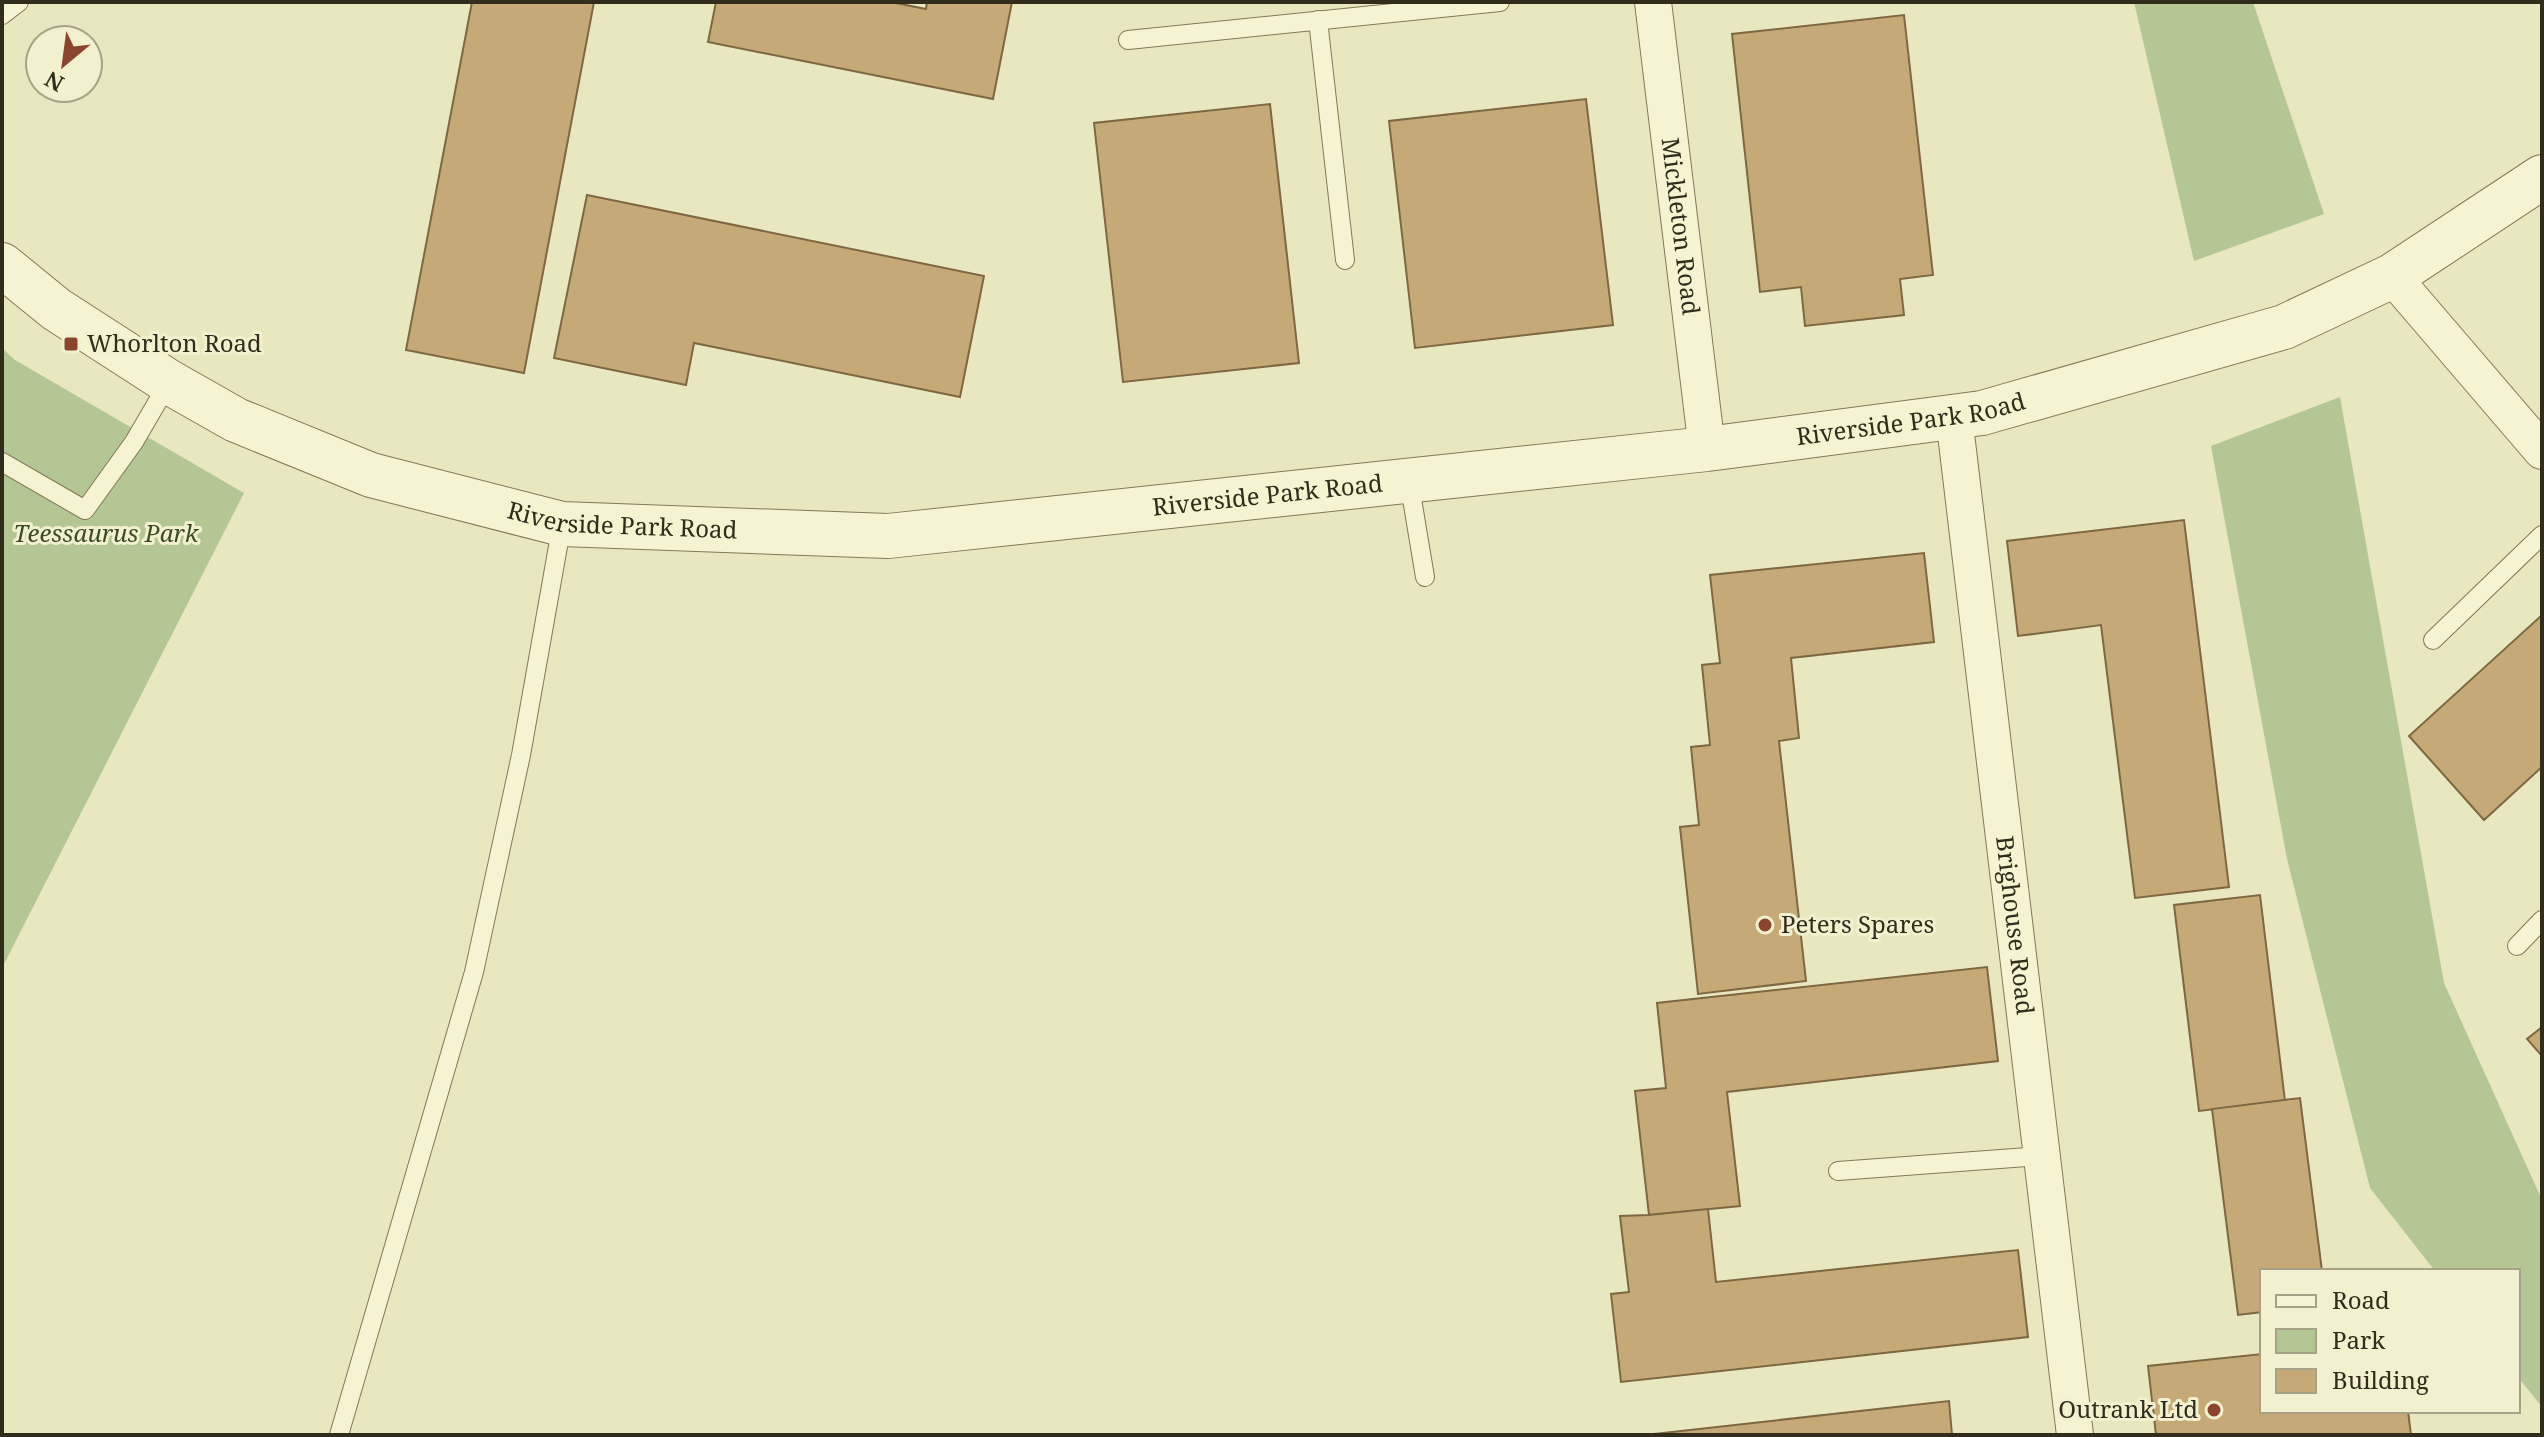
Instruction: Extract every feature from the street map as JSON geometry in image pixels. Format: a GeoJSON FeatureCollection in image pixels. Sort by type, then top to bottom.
{"type":"FeatureCollection","features":[{"type":"Feature","properties":{"kind":"street","name":"Mickleton Road"},"geometry":{"type":"LineString","coordinates":[[1653,2],[1707,449]]}},
{"type":"Feature","properties":{"kind":"street","name":"Riverside Park Road"},"geometry":{"type":"LineString","coordinates":[[2,265],[56,309],[169,382],[236,420],[371,475],[562,524],[888,536],[1707,449],[1982,413],[2284,327],[2392,276],[2542,177]]}},
{"type":"Feature","properties":{"kind":"street"},"geometry":{"type":"LineString","coordinates":[[2392,276],[2542,451]]}},
{"type":"Feature","properties":{"kind":"street","name":"Brighouse Road"},"geometry":{"type":"LineString","coordinates":[[1954,417],[2075,1435]]}},
{"type":"Feature","properties":{"kind":"lane"},"geometry":{"type":"LineString","coordinates":[[2,15],[19,2]]}},
{"type":"Feature","properties":{"kind":"lane"},"geometry":{"type":"LineString","coordinates":[[1128,40],[1500,2]]}},
{"type":"Feature","properties":{"kind":"lane"},"geometry":{"type":"LineString","coordinates":[[1318,20],[1345,260]]}},
{"type":"Feature","properties":{"kind":"lane"},"geometry":{"type":"LineString","coordinates":[[2,462],[85,510],[134,442],[169,382]]}},
{"type":"Feature","properties":{"kind":"lane"},"geometry":{"type":"LineString","coordinates":[[1409,481],[1425,577]]}},
{"type":"Feature","properties":{"kind":"lane"},"geometry":{"type":"LineString","coordinates":[[339,1435],[474,972],[521,755],[562,524]]}},
{"type":"Feature","properties":{"kind":"lane"},"geometry":{"type":"LineString","coordinates":[[2433,640],[2542,535]]}},
{"type":"Feature","properties":{"kind":"lane"},"geometry":{"type":"LineString","coordinates":[[2517,946],[2542,920]]}},
{"type":"Feature","properties":{"kind":"lane"},"geometry":{"type":"LineString","coordinates":[[1838,1171],[2042,1156]]}},
{"type":"Feature","properties":{"kind":"green space"},"geometry":{"type":"Polygon","coordinates":[[[2134,2],[2253,2],[2324,214],[2194,261],[2134,2]]]}},
{"type":"Feature","properties":{"kind":"green space","name":"Teessaurus Park"},"geometry":{"type":"Polygon","coordinates":[[[2,348],[15,360],[244,493],[2,968],[2,348]]]}},
{"type":"Feature","properties":{"kind":"green space"},"geometry":{"type":"Polygon","coordinates":[[[2340,397],[2444,983],[2542,1200],[2542,1407],[2520,1380],[2520,1269],[2433,1269],[2370,1188],[2287,859],[2211,446],[2340,397]]]}},
{"type":"Feature","properties":{"kind":"building"},"geometry":{"type":"Polygon","coordinates":[[[472,2],[594,2],[524,373],[406,350],[472,2]]]}},
{"type":"Feature","properties":{"kind":"building"},"geometry":{"type":"Polygon","coordinates":[[[716,2],[891,2],[926,9],[927,2],[1012,2],[993,99],[708,42],[716,2]]]}},
{"type":"Feature","properties":{"kind":"building"},"geometry":{"type":"Polygon","coordinates":[[[1904,15],[1933,275],[1900,279],[1904,315],[1805,326],[1801,287],[1760,292],[1732,34],[1904,15]]]}},
{"type":"Feature","properties":{"kind":"building"},"geometry":{"type":"Polygon","coordinates":[[[1586,99],[1613,325],[1415,348],[1389,121],[1586,99]]]}},
{"type":"Feature","properties":{"kind":"building"},"geometry":{"type":"Polygon","coordinates":[[[1270,104],[1299,363],[1123,382],[1094,123],[1270,104]]]}},
{"type":"Feature","properties":{"kind":"building"},"geometry":{"type":"Polygon","coordinates":[[[587,195],[984,276],[960,397],[694,343],[686,385],[554,358],[587,195]]]}},
{"type":"Feature","properties":{"kind":"building"},"geometry":{"type":"Polygon","coordinates":[[[2184,520],[2229,887],[2135,898],[2101,625],[2018,636],[2007,541],[2184,520]]]}},
{"type":"Feature","properties":{"kind":"building"},"geometry":{"type":"Polygon","coordinates":[[[1924,553],[1934,642],[1791,658],[1799,738],[1779,741],[1806,981],[1698,994],[1680,827],[1699,825],[1691,747],[1710,745],[1702,665],[1720,663],[1710,575],[1924,553]]]}},
{"type":"Feature","properties":{"kind":"building"},"geometry":{"type":"Polygon","coordinates":[[[2542,615],[2542,767],[2484,820],[2409,736],[2542,615]]]}},
{"type":"Feature","properties":{"kind":"building"},"geometry":{"type":"Polygon","coordinates":[[[2260,895],[2285,1101],[2199,1111],[2174,905],[2260,895]]]}},
{"type":"Feature","properties":{"kind":"building"},"geometry":{"type":"Polygon","coordinates":[[[1987,967],[1998,1061],[1727,1092],[1740,1206],[1649,1215],[1635,1091],[1666,1088],[1657,1003],[1987,967]]]}},
{"type":"Feature","properties":{"kind":"building"},"geometry":{"type":"Polygon","coordinates":[[[2542,1027],[2542,1056],[2527,1039],[2542,1027]]]}},
{"type":"Feature","properties":{"kind":"building"},"geometry":{"type":"Polygon","coordinates":[[[2300,1098],[2322,1269],[2260,1269],[2260,1312],[2238,1315],[2212,1109],[2300,1098]]]}},
{"type":"Feature","properties":{"kind":"building"},"geometry":{"type":"Polygon","coordinates":[[[1708,1209],[1716,1282],[2018,1250],[2028,1337],[1621,1382],[1611,1294],[1629,1292],[1620,1216],[1708,1209]]]}},
{"type":"Feature","properties":{"kind":"building"},"geometry":{"type":"Polygon","coordinates":[[[2260,1354],[2260,1413],[2408,1413],[2411,1435],[2156,1435],[2148,1366],[2260,1354]]]}},
{"type":"Feature","properties":{"kind":"building"},"geometry":{"type":"Polygon","coordinates":[[[1949,1401],[1952,1435],[1645,1435],[1949,1401]]]}},
{"type":"Feature","properties":{"kind":"place","name":"Whorlton Road"},"geometry":{"type":"Point","coordinates":[71,344]}},
{"type":"Feature","properties":{"kind":"place","name":"Peters Spares"},"geometry":{"type":"Point","coordinates":[1765,925]}},
{"type":"Feature","properties":{"kind":"place","name":"Outrank Ltd"},"geometry":{"type":"Point","coordinates":[2214,1410]}}]}
